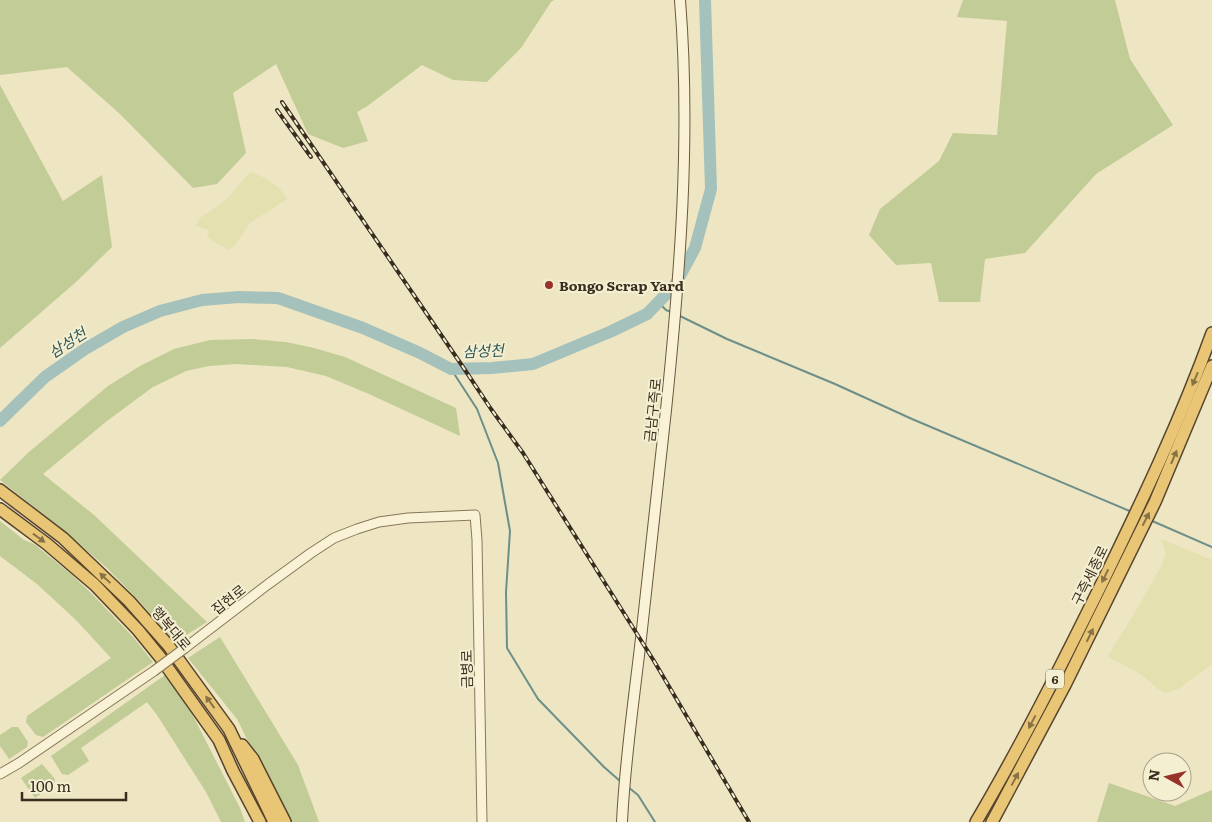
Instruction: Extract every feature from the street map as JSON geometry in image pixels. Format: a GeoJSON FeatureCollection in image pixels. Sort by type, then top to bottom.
{"type":"FeatureCollection","features":[{"type":"Feature","properties":{"kind":"highway","name":"구즉세종로"},"geometry":{"type":"LineString","coordinates":[[992,822],[1065,685],[1132,535],[1144,497],[1199,369],[1212,333]]}},
{"type":"Feature","properties":{"kind":"highway","name":"구즉세종로"},"geometry":{"type":"LineString","coordinates":[[976,822],[1132,535],[1155,502],[1212,366]]}},
{"type":"Feature","properties":{"kind":"highway","name":"행복대로"},"geometry":{"type":"LineString","coordinates":[[1,490],[63,538],[129,601],[168,645],[229,729],[274,822]]}},
{"type":"Feature","properties":{"kind":"highway","name":"행복대로"},"geometry":{"type":"LineString","coordinates":[[0,509],[47,544],[95,584],[138,630],[160,657],[219,740],[260,822]]}},
{"type":"Feature","properties":{"kind":"highway"},"geometry":{"type":"LineString","coordinates":[[229,729],[253,758],[286,822]]}},
{"type":"Feature","properties":{"kind":"highway"},"geometry":{"type":"LineString","coordinates":[[233,771],[252,822]]}},
{"type":"Feature","properties":{"kind":"main road","name":"금남구즉로"},"geometry":{"type":"LineString","coordinates":[[622,822],[675,326],[685,149],[684,41],[680,0]]}},
{"type":"Feature","properties":{"kind":"street","name":"집현로"},"geometry":{"type":"LineString","coordinates":[[0,774],[19,764],[154,671],[311,553],[334,538],[379,522],[408,518],[475,515]]}},
{"type":"Feature","properties":{"kind":"street","name":"금병로"},"geometry":{"type":"LineString","coordinates":[[475,515],[482,822]]}},
{"type":"Feature","properties":{"kind":"street","name":"집현로"},"geometry":{"type":"LineString","coordinates":[[0,780],[19,764]]}},
{"type":"Feature","properties":{"kind":"shaded area"},"geometry":{"type":"Polygon","coordinates":[[[250,172],[265,178],[279,188],[287,199],[250,223],[236,244],[229,250],[207,237],[209,230],[196,226],[200,218],[228,198],[250,172]]]}},
{"type":"Feature","properties":{"kind":"shaded area"},"geometry":{"type":"Polygon","coordinates":[[[1161,539],[1212,560],[1212,664],[1178,689],[1165,693],[1142,675],[1108,656],[1162,565],[1166,553],[1161,539]]]}},
{"type":"Feature","properties":{"kind":"green space"},"geometry":{"type":"Polygon","coordinates":[[[0,0],[554,0],[521,48],[487,82],[453,80],[422,65],[357,112],[368,141],[343,148],[308,134],[276,64],[233,93],[246,153],[217,184],[193,188],[120,114],[67,67],[0,75],[0,0]]]}},
{"type":"Feature","properties":{"kind":"green space"},"geometry":{"type":"Polygon","coordinates":[[[963,0],[1115,0],[1130,59],[1173,125],[1096,174],[1025,253],[985,259],[980,302],[939,302],[931,263],[896,265],[869,235],[880,209],[939,161],[953,133],[997,135],[1007,21],[957,17],[963,0]]]}},
{"type":"Feature","properties":{"kind":"green space"},"geometry":{"type":"Polygon","coordinates":[[[0,85],[63,201],[102,175],[112,247],[76,282],[0,348],[0,85]]]}},
{"type":"Feature","properties":{"kind":"green space"},"geometry":{"type":"Polygon","coordinates":[[[252,339],[286,342],[345,357],[456,408],[460,436],[326,376],[287,367],[236,364],[209,366],[186,371],[153,387],[107,421],[43,474],[94,515],[207,622],[175,642],[107,568],[0,480],[29,452],[108,386],[140,366],[174,349],[210,340],[252,339]]]}},
{"type":"Feature","properties":{"kind":"green space"},"geometry":{"type":"Polygon","coordinates":[[[0,521],[24,540],[34,544],[72,575],[133,637],[153,662],[43,737],[36,735],[26,722],[27,716],[111,658],[76,620],[37,584],[0,556],[0,521]]]}},
{"type":"Feature","properties":{"kind":"green space"},"geometry":{"type":"Polygon","coordinates":[[[220,637],[298,765],[319,822],[288,822],[237,719],[188,658],[220,637]]]}},
{"type":"Feature","properties":{"kind":"green space"},"geometry":{"type":"Polygon","coordinates":[[[165,675],[191,712],[240,808],[245,822],[221,822],[206,792],[147,702],[81,748],[89,761],[68,775],[62,774],[51,756],[165,675]]]}},
{"type":"Feature","properties":{"kind":"green space"},"geometry":{"type":"Polygon","coordinates":[[[12,727],[18,727],[28,742],[27,747],[9,759],[0,746],[0,735],[12,727]]]}},
{"type":"Feature","properties":{"kind":"green space"},"geometry":{"type":"Polygon","coordinates":[[[42,764],[55,779],[54,785],[35,798],[21,778],[42,764]]]}},
{"type":"Feature","properties":{"kind":"green space"},"geometry":{"type":"Polygon","coordinates":[[[1109,783],[1142,794],[1142,802],[1164,802],[1175,806],[1184,802],[1192,802],[1192,799],[1212,790],[1212,822],[1097,822],[1109,783]]]}},
{"type":"Feature","properties":{"kind":"waterway","name":"삼성천"},"geometry":{"type":"LineString","coordinates":[[0,421],[45,377],[85,349],[123,327],[160,311],[202,300],[239,297],[278,298],[363,328],[451,369],[533,364],[612,331],[647,314],[675,285],[695,248],[711,189],[705,0]]}},
{"type":"Feature","properties":{"kind":"waterway"},"geometry":{"type":"LineString","coordinates":[[658,302],[671,312]]}},
{"type":"Feature","properties":{"kind":"waterway"},"geometry":{"type":"LineString","coordinates":[[680,316],[727,339],[1132,512]]}},
{"type":"Feature","properties":{"kind":"waterway"},"geometry":{"type":"LineString","coordinates":[[451,369],[477,409],[498,463],[510,531],[506,592],[507,648],[538,699],[620,781]]}},
{"type":"Feature","properties":{"kind":"waterway"},"geometry":{"type":"LineString","coordinates":[[1150,520],[1212,547]]}},
{"type":"Feature","properties":{"kind":"waterway"},"geometry":{"type":"LineString","coordinates":[[628,787],[638,795],[655,822]]}},
{"type":"Feature","properties":{"kind":"railway"},"geometry":{"type":"LineString","coordinates":[[282,102],[523,453],[654,661],[749,822]]}},
{"type":"Feature","properties":{"kind":"railway"},"geometry":{"type":"LineString","coordinates":[[277,110],[311,157]]}},
{"type":"Feature","properties":{"kind":"place","name":"Bongo Scrap Yard"},"geometry":{"type":"Point","coordinates":[549,285]}}]}
